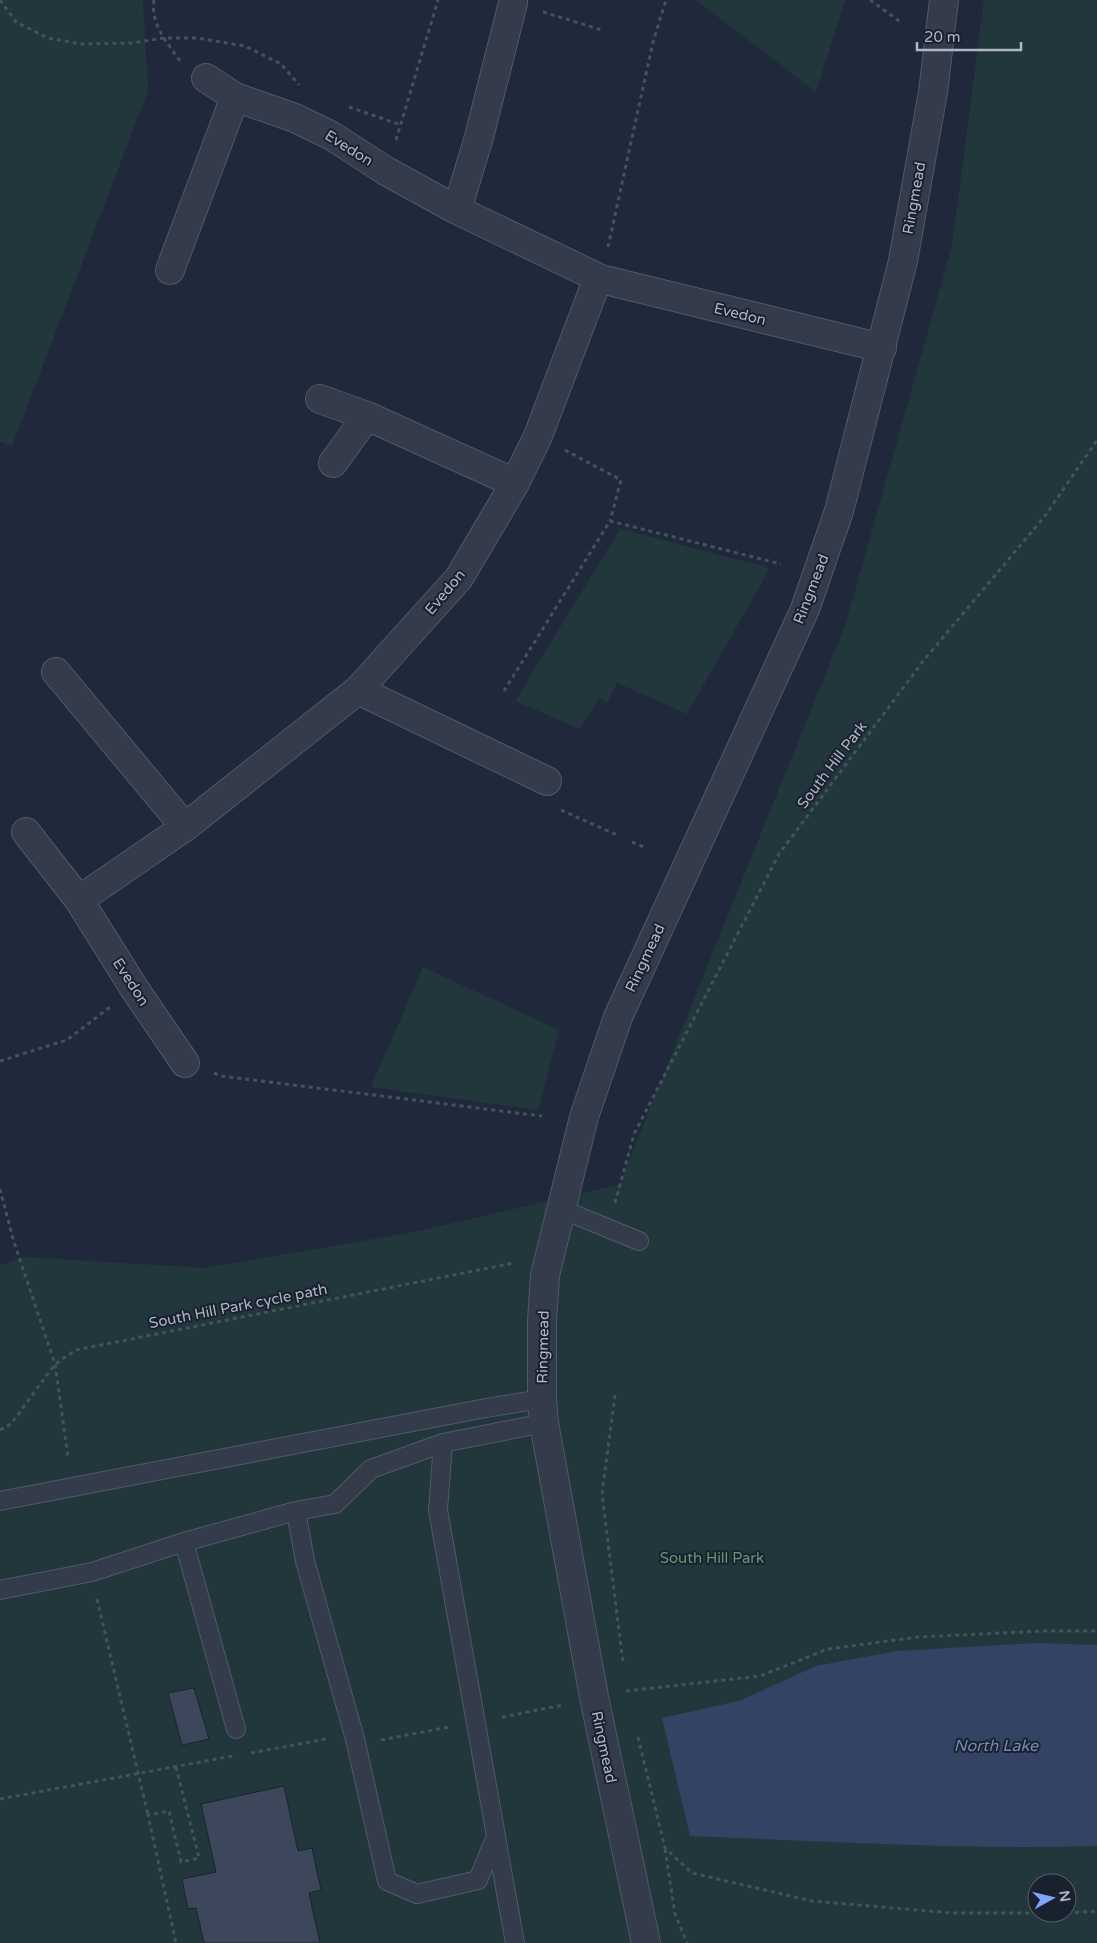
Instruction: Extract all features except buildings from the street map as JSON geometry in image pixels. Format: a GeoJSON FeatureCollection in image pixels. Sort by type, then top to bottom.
{"type":"FeatureCollection","features":[{"type":"Feature","properties":{"kind":"street","name":"Ringmead"},"geometry":{"type":"LineString","coordinates":[[646,1943],[594,1697],[543,1411],[542,1321],[545,1275],[584,1117],[618,1017],[805,608],[839,511],[904,260],[933,92],[944,0]]}},
{"type":"Feature","properties":{"kind":"street"},"geometry":{"type":"LineString","coordinates":[[457,210],[479,137],[514,3]]}},
{"type":"Feature","properties":{"kind":"street","name":"Evedon"},"geometry":{"type":"LineString","coordinates":[[206,78],[235,97],[295,118],[332,136],[386,171],[457,210],[600,279],[882,348]]}},
{"type":"Feature","properties":{"kind":"street"},"geometry":{"type":"LineString","coordinates":[[170,270],[235,97]]}},
{"type":"Feature","properties":{"kind":"street","name":"Evedon"},"geometry":{"type":"LineString","coordinates":[[79,900],[185,827],[358,690],[459,578],[515,483],[538,436],[600,279]]}},
{"type":"Feature","properties":{"kind":"street"},"geometry":{"type":"LineString","coordinates":[[320,399],[367,416],[515,483]]}},
{"type":"Feature","properties":{"kind":"street"},"geometry":{"type":"LineString","coordinates":[[333,463],[367,416]]}},
{"type":"Feature","properties":{"kind":"street"},"geometry":{"type":"LineString","coordinates":[[56,672],[185,827]]}},
{"type":"Feature","properties":{"kind":"street"},"geometry":{"type":"LineString","coordinates":[[358,690],[547,781]]}},
{"type":"Feature","properties":{"kind":"street","name":"Evedon"},"geometry":{"type":"LineString","coordinates":[[26,832],[79,900],[134,988],[185,1063]]}},
{"type":"Feature","properties":{"kind":"lane"},"geometry":{"type":"LineString","coordinates":[[561,1209],[638,1241]]}},
{"type":"Feature","properties":{"kind":"lane"},"geometry":{"type":"LineString","coordinates":[[0,1590],[92,1572],[184,1542],[296,1510],[335,1504],[371,1469],[443,1443],[543,1411]]}},
{"type":"Feature","properties":{"kind":"lane"},"geometry":{"type":"LineString","coordinates":[[0,1501],[464,1412],[543,1411]]}},
{"type":"Feature","properties":{"kind":"lane"},"geometry":{"type":"LineString","coordinates":[[443,1443],[438,1510],[514,1943]]}},
{"type":"Feature","properties":{"kind":"lane"},"geometry":{"type":"LineString","coordinates":[[296,1510],[305,1561],[355,1739],[387,1881],[417,1894],[478,1880],[496,1836]]}},
{"type":"Feature","properties":{"kind":"lane"},"geometry":{"type":"LineString","coordinates":[[184,1542],[236,1729]]}},
{"type":"Feature","properties":{"kind":"path"},"geometry":{"type":"LineString","coordinates":[[0,0],[16,22],[48,38],[81,44],[132,43],[164,38],[197,38],[245,46],[281,64],[305,92]]}},
{"type":"Feature","properties":{"kind":"path"},"geometry":{"type":"LineString","coordinates":[[154,0],[152,12],[160,32],[180,62],[206,78]]}},
{"type":"Feature","properties":{"kind":"path"},"geometry":{"type":"LineString","coordinates":[[386,171],[438,0]]}},
{"type":"Feature","properties":{"kind":"path"},"geometry":{"type":"LineString","coordinates":[[600,279],[653,42],[666,0]]}},
{"type":"Feature","properties":{"kind":"path"},"geometry":{"type":"LineString","coordinates":[[870,0],[902,23]]}},
{"type":"Feature","properties":{"kind":"path"},"geometry":{"type":"LineString","coordinates":[[514,3],[602,30]]}},
{"type":"Feature","properties":{"kind":"path"},"geometry":{"type":"LineString","coordinates":[[348,107],[401,125]]}},
{"type":"Feature","properties":{"kind":"path"},"geometry":{"type":"LineString","coordinates":[[504,691],[610,521],[621,480],[538,436]]}},
{"type":"Feature","properties":{"kind":"path","name":"South Hill Park"},"geometry":{"type":"LineString","coordinates":[[608,1228],[634,1134],[779,854],[924,660],[1045,516],[1097,440]]}},
{"type":"Feature","properties":{"kind":"path"},"geometry":{"type":"LineString","coordinates":[[610,521],[782,564]]}},
{"type":"Feature","properties":{"kind":"path"},"geometry":{"type":"LineString","coordinates":[[547,781],[559,809],[617,835]]}},
{"type":"Feature","properties":{"kind":"path"},"geometry":{"type":"LineString","coordinates":[[632,842],[646,848]]}},
{"type":"Feature","properties":{"kind":"path"},"geometry":{"type":"LineString","coordinates":[[0,1061],[67,1040],[134,988]]}},
{"type":"Feature","properties":{"kind":"path"},"geometry":{"type":"LineString","coordinates":[[185,1063],[221,1076],[542,1116]]}},
{"type":"Feature","properties":{"kind":"path"},"geometry":{"type":"LineString","coordinates":[[0,1189],[13,1239],[55,1364],[68,1457]]}},
{"type":"Feature","properties":{"kind":"path","name":"South Hill Park cycle path"},"geometry":{"type":"LineString","coordinates":[[0,1430],[11,1424],[55,1364],[76,1350],[514,1263]]}},
{"type":"Feature","properties":{"kind":"path"},"geometry":{"type":"LineString","coordinates":[[615,1395],[602,1494],[624,1671]]}},
{"type":"Feature","properties":{"kind":"path"},"geometry":{"type":"LineString","coordinates":[[97,1598],[176,1943]]}},
{"type":"Feature","properties":{"kind":"path"},"geometry":{"type":"LineString","coordinates":[[628,1700],[626,1691],[760,1676],[828,1650],[918,1637],[1043,1631],[1097,1632]]}},
{"type":"Feature","properties":{"kind":"path"},"geometry":{"type":"LineString","coordinates":[[497,1718],[563,1704]]}},
{"type":"Feature","properties":{"kind":"path"},"geometry":{"type":"LineString","coordinates":[[373,1741],[456,1726]]}},
{"type":"Feature","properties":{"kind":"path"},"geometry":{"type":"LineString","coordinates":[[635,1728],[665,1848],[675,1914],[687,1943]]}},
{"type":"Feature","properties":{"kind":"path"},"geometry":{"type":"LineString","coordinates":[[0,1799],[328,1738]]}},
{"type":"Feature","properties":{"kind":"path"},"geometry":{"type":"LineString","coordinates":[[148,1815],[169,1811],[181,1862],[199,1858],[176,1767]]}},
{"type":"Feature","properties":{"kind":"path"},"geometry":{"type":"LineString","coordinates":[[665,1848],[692,1873],[812,1901],[952,1913],[1027,1913]]}},
{"type":"Feature","properties":{"kind":"path"},"geometry":{"type":"LineString","coordinates":[[1077,1912],[1097,1911]]}},
{"type":"Feature","properties":{"kind":"green space"},"geometry":{"type":"Polygon","coordinates":[[[0,0],[143,0],[148,91],[12,446],[0,442],[0,0]]]}},
{"type":"Feature","properties":{"kind":"green space"},"geometry":{"type":"Polygon","coordinates":[[[696,0],[845,0],[816,92],[696,0]]]}},
{"type":"Feature","properties":{"kind":"green space","name":"South Hill Park"},"geometry":{"type":"Polygon","coordinates":[[[984,0],[1097,0],[1097,1943],[0,1943],[0,1265],[25,1257],[205,1268],[409,1233],[619,1185],[846,623],[952,246],[984,0]]]}},
{"type":"Feature","properties":{"kind":"green space"},"geometry":{"type":"Polygon","coordinates":[[[620,529],[770,568],[687,714],[617,683],[607,703],[599,698],[580,729],[515,701],[620,529]]]}},
{"type":"Feature","properties":{"kind":"green space"},"geometry":{"type":"Polygon","coordinates":[[[423,967],[559,1030],[538,1110],[371,1087],[423,967]]]}},
{"type":"Feature","properties":{"kind":"water","name":"North Lake"},"geometry":{"type":"Polygon","coordinates":[[[1037,1643],[1097,1645],[1097,1846],[944,1846],[690,1836],[662,1718],[739,1701],[816,1666],[897,1651],[1037,1643]]]}}]}
